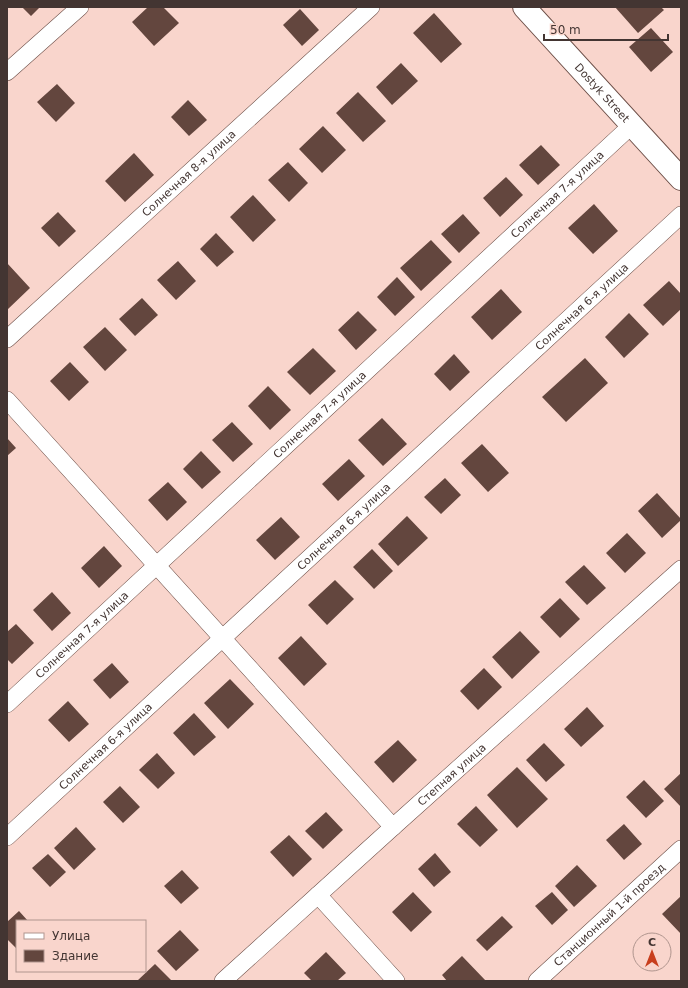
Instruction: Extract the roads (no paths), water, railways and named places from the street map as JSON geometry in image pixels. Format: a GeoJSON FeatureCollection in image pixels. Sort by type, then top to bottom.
{"type":"FeatureCollection","features":[{"type":"Feature","properties":{"kind":"street"},"geometry":{"type":"LineString","coordinates":[[7,72],[80,7]]}},
{"type":"Feature","properties":{"kind":"street","name":"Солнечная 8-я улица"},"geometry":{"type":"LineString","coordinates":[[7,339],[371,7]]}},
{"type":"Feature","properties":{"kind":"street","name":"Dostyk Street"},"geometry":{"type":"LineString","coordinates":[[524,7],[681,179]]}},
{"type":"Feature","properties":{"kind":"street","name":"Солнечная 7-я улица"},"geometry":{"type":"LineString","coordinates":[[7,704],[632,125]]}},
{"type":"Feature","properties":{"kind":"street","name":"Солнечная 6-я улица"},"geometry":{"type":"LineString","coordinates":[[7,837],[681,215]]}},
{"type":"Feature","properties":{"kind":"street"},"geometry":{"type":"LineString","coordinates":[[7,400],[393,827]]}},
{"type":"Feature","properties":{"kind":"street","name":"Степная улица"},"geometry":{"type":"LineString","coordinates":[[223,981],[681,569]]}},
{"type":"Feature","properties":{"kind":"street","name":"Станционный 1-й проезд"},"geometry":{"type":"LineString","coordinates":[[537,981],[681,849]]}},
{"type":"Feature","properties":{"kind":"street"},"geometry":{"type":"LineString","coordinates":[[318,895],[396,981]]}}]}
